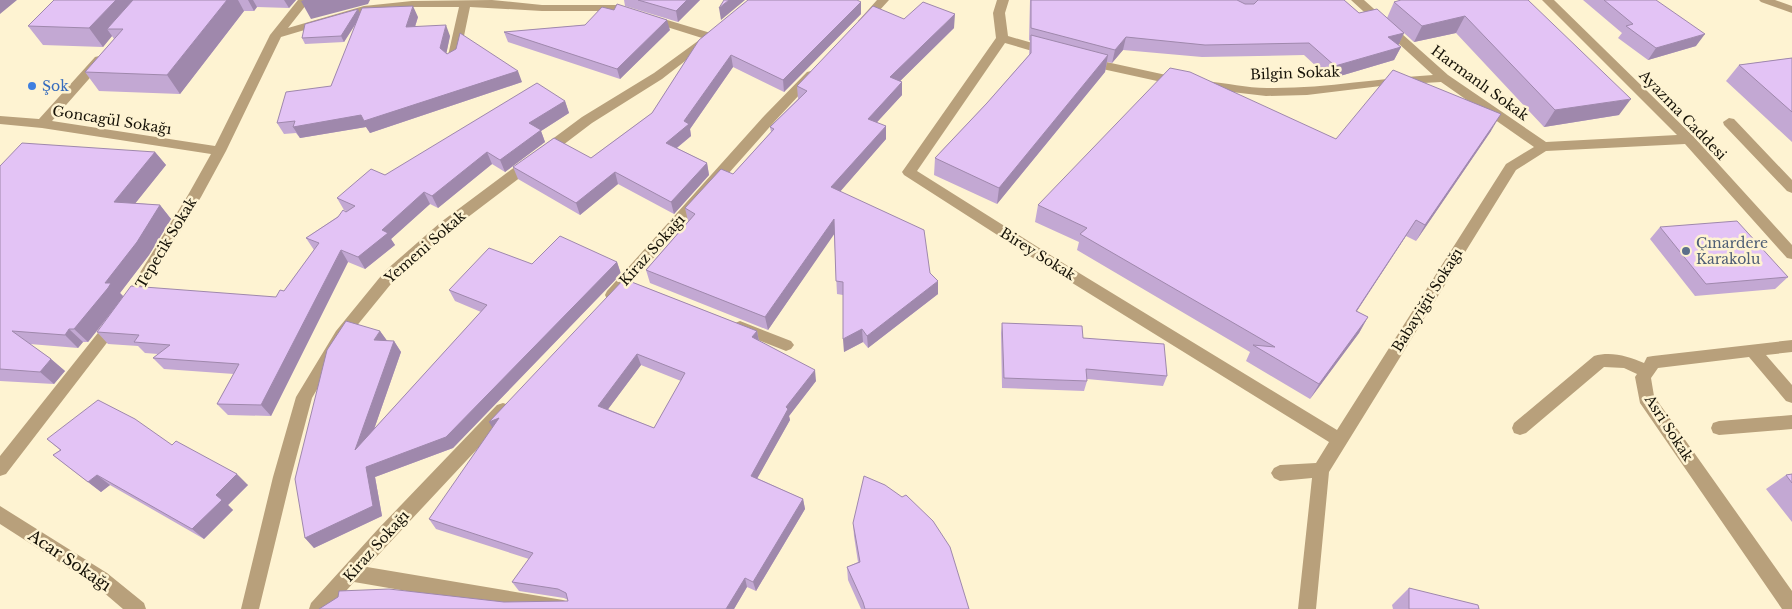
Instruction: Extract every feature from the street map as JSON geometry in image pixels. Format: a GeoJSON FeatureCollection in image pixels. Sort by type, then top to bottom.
{"type":"FeatureCollection","features":[{"type":"Feature","properties":{"kind":"street","name":"Tepecik Sokak"},"geometry":{"type":"LineString","coordinates":[[0,470],[127,306],[194,197],[219,151],[276,35],[304,0]]}},
{"type":"Feature","properties":{"kind":"street"},"geometry":{"type":"LineString","coordinates":[[850,35],[883,0]]}},
{"type":"Feature","properties":{"kind":"street"},"geometry":{"type":"LineString","coordinates":[[1002,38],[999,12],[1003,0]]}},
{"type":"Feature","properties":{"kind":"street","name":"Harmanlı Sokak"},"geometry":{"type":"LineString","coordinates":[[1357,0],[1444,78],[1544,146]]}},
{"type":"Feature","properties":{"kind":"street","name":"Ayazma Caddesi"},"geometry":{"type":"LineString","coordinates":[[1548,0],[1688,139],[1792,254]]}},
{"type":"Feature","properties":{"kind":"street"},"geometry":{"type":"LineString","coordinates":[[1765,0],[1792,10]]}},
{"type":"Feature","properties":{"kind":"street"},"geometry":{"type":"LineString","coordinates":[[276,35],[364,9],[412,4],[465,5],[489,2],[542,8],[618,4]]}},
{"type":"Feature","properties":{"kind":"street","name":"Yemeni Sokak"},"geometry":{"type":"LineString","coordinates":[[250,609],[282,477],[304,397],[341,335],[390,275],[446,226],[587,120],[658,76],[714,34],[618,4]]}},
{"type":"Feature","properties":{"kind":"street"},"geometry":{"type":"LineString","coordinates":[[453,60],[465,5]]}},
{"type":"Feature","properties":{"kind":"street","name":"Bilgin Sokak"},"geometry":{"type":"LineString","coordinates":[[1002,38],[1068,58],[1176,81],[1266,92],[1307,91],[1389,81],[1444,78]]}},
{"type":"Feature","properties":{"kind":"street","name":"Birey Sokak"},"geometry":{"type":"LineString","coordinates":[[1002,38],[909,172],[1074,277],[1340,440]]}},
{"type":"Feature","properties":{"kind":"street"},"geometry":{"type":"LineString","coordinates":[[42,124],[108,51]]}},
{"type":"Feature","properties":{"kind":"street","name":"Kiraz Sokağı"},"geometry":{"type":"LineString","coordinates":[[599,308],[823,62]]}},
{"type":"Feature","properties":{"kind":"street","name":"Goncagül Sokağı"},"geometry":{"type":"LineString","coordinates":[[0,120],[42,124],[219,151]]}},
{"type":"Feature","properties":{"kind":"street"},"geometry":{"type":"LineString","coordinates":[[1729,122],[1792,188]]}},
{"type":"Feature","properties":{"kind":"street","name":"Babayiğit Sokağı"},"geometry":{"type":"LineString","coordinates":[[1307,609],[1320,470],[1511,167],[1544,146],[1688,139]]}},
{"type":"Feature","properties":{"kind":"street"},"geometry":{"type":"LineString","coordinates":[[625,281],[643,288]]}},
{"type":"Feature","properties":{"kind":"street"},"geometry":{"type":"LineString","coordinates":[[723,320],[786,345]]}},
{"type":"Feature","properties":{"kind":"street"},"geometry":{"type":"LineString","coordinates":[[1520,428],[1600,361],[1616,360],[1646,371],[1653,362],[1792,346]]}},
{"type":"Feature","properties":{"kind":"street"},"geometry":{"type":"LineString","coordinates":[[1752,350],[1792,396]]}},
{"type":"Feature","properties":{"kind":"street","name":"Asri Sokak"},"geometry":{"type":"LineString","coordinates":[[1646,371],[1643,376],[1646,398],[1792,607]]}},
{"type":"Feature","properties":{"kind":"street","name":"Kiraz Sokağı"},"geometry":{"type":"LineString","coordinates":[[318,609],[392,527],[516,397]]}},
{"type":"Feature","properties":{"kind":"street"},"geometry":{"type":"LineString","coordinates":[[1719,428],[1792,422]]}},
{"type":"Feature","properties":{"kind":"street"},"geometry":{"type":"LineString","coordinates":[[1280,473],[1320,470]]}},
{"type":"Feature","properties":{"kind":"street","name":"Acar Sokağı"},"geometry":{"type":"LineString","coordinates":[[0,514],[101,579],[137,609]]}},
{"type":"Feature","properties":{"kind":"street"},"geometry":{"type":"LineString","coordinates":[[352,573],[563,609]]}},
{"type":"Feature","properties":{"kind":"building"},"geometry":{"type":"Polygon","coordinates":[[[54,0],[116,0],[89,28],[28,26],[54,0]]]}},
{"type":"Feature","properties":{"kind":"building"},"geometry":{"type":"Polygon","coordinates":[[[133,0],[227,0],[167,75],[85,72],[123,29],[107,29],[133,0]]]}},
{"type":"Feature","properties":{"kind":"building"},"geometry":{"type":"Polygon","coordinates":[[[638,0],[687,0],[676,11],[638,0]]]}},
{"type":"Feature","properties":{"kind":"building"},"geometry":{"type":"Polygon","coordinates":[[[724,0],[729,0],[719,8],[724,0]]]}},
{"type":"Feature","properties":{"kind":"building"},"geometry":{"type":"Polygon","coordinates":[[[748,0],[857,0],[861,2],[783,80],[731,55],[684,121],[689,124],[666,143],[707,163],[671,202],[615,172],[576,203],[513,167],[554,138],[591,158],[652,113],[699,40],[748,0]]]}},
{"type":"Feature","properties":{"kind":"building"},"geometry":{"type":"Polygon","coordinates":[[[1031,0],[1237,0],[1245,4],[1254,4],[1258,0],[1344,0],[1359,13],[1377,9],[1404,33],[1388,37],[1401,47],[1335,66],[1309,43],[1205,45],[1126,37],[1115,50],[1031,28],[1031,0]]]}},
{"type":"Feature","properties":{"kind":"building"},"geometry":{"type":"Polygon","coordinates":[[[1401,0],[1528,0],[1631,99],[1555,110],[1465,16],[1422,26],[1394,2],[1401,0]]]}},
{"type":"Feature","properties":{"kind":"building"},"geometry":{"type":"Polygon","coordinates":[[[1604,0],[1656,0],[1705,34],[1656,48],[1626,26],[1633,24],[1604,0]]]}},
{"type":"Feature","properties":{"kind":"building"},"geometry":{"type":"Polygon","coordinates":[[[923,2],[955,14],[890,77],[902,82],[868,119],[886,126],[831,187],[924,230],[930,273],[938,281],[867,336],[862,329],[843,339],[843,282],[836,281],[834,219],[765,317],[646,270],[695,214],[685,208],[721,169],[733,174],[774,129],[770,127],[807,91],[797,86],[873,6],[904,19],[923,2]]]}},
{"type":"Feature","properties":{"kind":"building"},"geometry":{"type":"Polygon","coordinates":[[[617,4],[667,20],[617,69],[504,32],[585,25],[602,7],[614,10],[617,4]]]}},
{"type":"Feature","properties":{"kind":"building"},"geometry":{"type":"Polygon","coordinates":[[[413,6],[406,27],[446,25],[440,48],[447,54],[456,49],[460,33],[518,71],[364,121],[361,115],[293,127],[295,121],[277,123],[286,92],[331,86],[362,8],[413,6]]]}},
{"type":"Feature","properties":{"kind":"building"},"geometry":{"type":"Polygon","coordinates":[[[358,9],[341,36],[302,38],[305,24],[358,9]]]}},
{"type":"Feature","properties":{"kind":"building"},"geometry":{"type":"Polygon","coordinates":[[[1031,35],[1108,55],[999,188],[935,158],[1031,53],[1031,35]]]}},
{"type":"Feature","properties":{"kind":"building"},"geometry":{"type":"Polygon","coordinates":[[[1792,58],[1792,112],[1739,65],[1792,58]]]}},
{"type":"Feature","properties":{"kind":"building"},"geometry":{"type":"Polygon","coordinates":[[[1170,68],[1190,72],[1336,139],[1393,70],[1501,114],[1425,225],[1416,220],[1356,311],[1368,317],[1319,384],[1253,345],[1275,347],[1080,234],[1087,228],[1038,205],[1170,68]]]}},
{"type":"Feature","properties":{"kind":"building"},"geometry":{"type":"Polygon","coordinates":[[[537,83],[565,101],[529,123],[541,130],[500,160],[487,152],[432,196],[424,192],[382,230],[388,233],[358,257],[341,250],[261,405],[217,404],[239,364],[153,358],[170,345],[134,342],[139,335],[97,332],[131,286],[276,297],[280,290],[284,291],[319,243],[306,238],[338,217],[343,210],[346,212],[355,206],[337,198],[371,169],[385,175],[537,83]]]}},
{"type":"Feature","properties":{"kind":"building"},"geometry":{"type":"Polygon","coordinates":[[[22,143],[155,152],[114,202],[160,205],[137,242],[105,283],[111,283],[108,288],[74,329],[69,329],[65,335],[12,331],[51,359],[40,372],[0,369],[0,166],[22,143]]]}},
{"type":"Feature","properties":{"kind":"building"},"geometry":{"type":"Polygon","coordinates":[[[1737,221],[1788,277],[1706,284],[1660,227],[1737,221]]]}},
{"type":"Feature","properties":{"kind":"building"},"geometry":{"type":"Polygon","coordinates":[[[560,236],[617,262],[446,437],[366,467],[373,506],[305,538],[295,479],[327,350],[346,321],[380,331],[374,340],[394,341],[355,450],[487,305],[449,290],[489,248],[532,264],[560,236]]]}},
{"type":"Feature","properties":{"kind":"building"},"geometry":{"type":"Polygon","coordinates":[[[624,279],[757,331],[752,337],[815,370],[786,407],[788,409],[751,476],[803,499],[753,582],[745,578],[726,609],[319,609],[338,597],[339,591],[389,589],[504,602],[568,601],[566,593],[558,589],[512,582],[533,553],[429,519],[499,418],[489,422],[624,279]],[[637,354],[598,406],[654,428],[685,373],[637,354]]]}},
{"type":"Feature","properties":{"kind":"building"},"geometry":{"type":"Polygon","coordinates":[[[1002,323],[1082,326],[1083,338],[1164,344],[1167,376],[1086,369],[1087,381],[1004,378],[1002,323]]]}},
{"type":"Feature","properties":{"kind":"building"},"geometry":{"type":"Polygon","coordinates":[[[98,400],[135,419],[172,445],[176,441],[237,474],[216,495],[222,500],[192,529],[97,475],[88,482],[53,455],[61,450],[47,439],[98,400]]]}},
{"type":"Feature","properties":{"kind":"building"},"geometry":{"type":"Polygon","coordinates":[[[1792,474],[1792,483],[1786,475],[1792,474]]]}},
{"type":"Feature","properties":{"kind":"building"},"geometry":{"type":"Polygon","coordinates":[[[864,476],[885,485],[902,497],[906,495],[933,521],[950,547],[969,609],[865,609],[847,567],[860,562],[853,523],[864,476]]]}},
{"type":"Feature","properties":{"kind":"building"},"geometry":{"type":"Polygon","coordinates":[[[1409,588],[1478,605],[1479,609],[1409,609],[1409,588]]]}},
{"type":"Feature","properties":{"kind":"place","name":"Şok"},"geometry":{"type":"Point","coordinates":[32,86]}},
{"type":"Feature","properties":{"kind":"place","name":"Çınardere Karakolu"},"geometry":{"type":"Point","coordinates":[1686,251]}}]}
